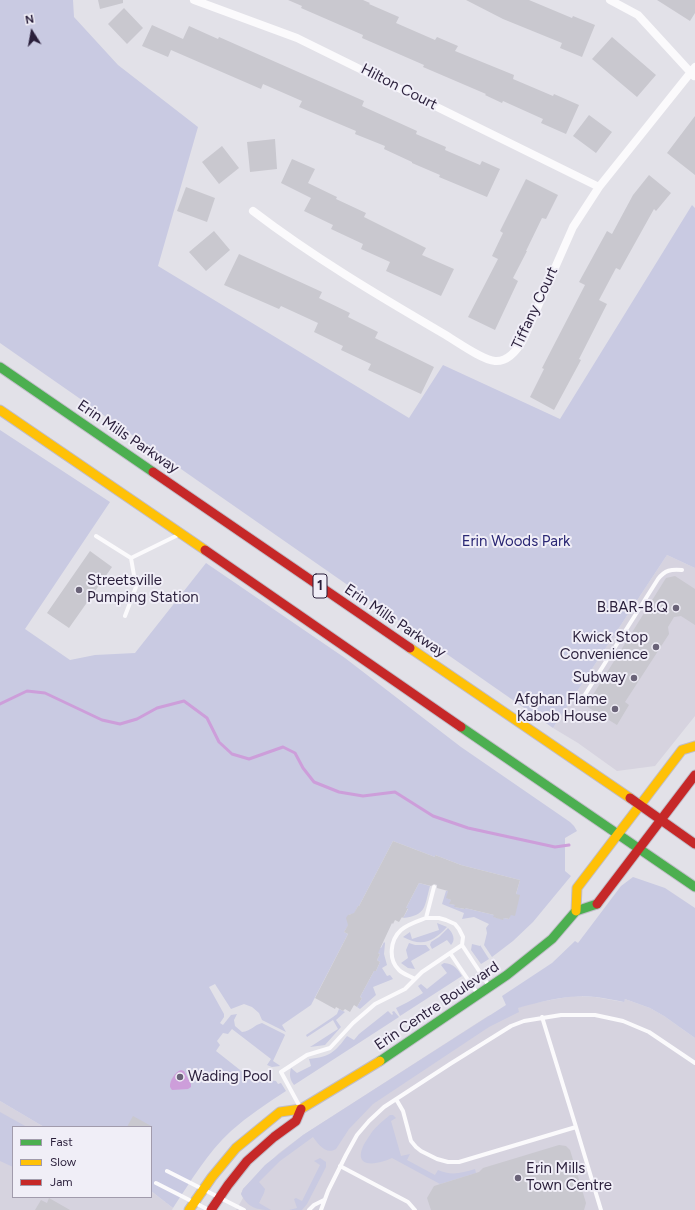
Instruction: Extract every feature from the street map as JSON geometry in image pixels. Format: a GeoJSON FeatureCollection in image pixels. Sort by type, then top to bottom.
{"type":"FeatureCollection","features":[{"type":"Feature","properties":{"kind":"main road","name":"Erin Mills Parkway"},"geometry":{"type":"LineString","coordinates":[[0,366],[550,744],[640,804],[695,844]]}},
{"type":"Feature","properties":{"kind":"main road"},"geometry":{"type":"LineString","coordinates":[[0,410],[695,887]]}},
{"type":"Feature","properties":{"kind":"main road"},"geometry":{"type":"LineString","coordinates":[[695,746],[682,750],[576,888],[576,911],[596,905],[695,775]]}},
{"type":"Feature","properties":{"kind":"main road","name":"Erin Centre Boulevard"},"geometry":{"type":"LineString","coordinates":[[192,1206],[236,1148],[259,1128],[280,1112],[301,1109],[390,1054],[508,975],[552,939],[576,911]]}},
{"type":"Feature","properties":{"kind":"main road","name":"Erin Centre Boulevard"},"geometry":{"type":"LineString","coordinates":[[210,1210],[247,1161],[274,1137],[296,1121],[301,1109]]}},
{"type":"Feature","properties":{"kind":"street","name":"Hilton Court"},"geometry":{"type":"LineString","coordinates":[[194,0],[297,38],[598,187]]}},
{"type":"Feature","properties":{"kind":"street"},"geometry":{"type":"LineString","coordinates":[[610,0],[638,15],[694,72]]}},
{"type":"Feature","properties":{"kind":"street","name":"Tiffany Court"},"geometry":{"type":"LineString","coordinates":[[253,210],[287,236],[408,313],[474,352],[494,361],[506,358],[513,354],[519,347],[573,227],[598,187],[694,72]]}},
{"type":"Feature","properties":{"kind":"lane"},"geometry":{"type":"LineString","coordinates":[[131,558],[180,534]]}},
{"type":"Feature","properties":{"kind":"lane"},"geometry":{"type":"LineString","coordinates":[[96,536],[131,558],[136,587],[125,616]]}},
{"type":"Feature","properties":{"kind":"lane"},"geometry":{"type":"LineString","coordinates":[[580,701],[658,579],[664,572],[674,569],[682,570]]}},
{"type":"Feature","properties":{"kind":"lane"},"geometry":{"type":"LineString","coordinates":[[426,918],[434,887]]}},
{"type":"Feature","properties":{"kind":"lane"},"geometry":{"type":"LineString","coordinates":[[415,979],[400,971],[394,964],[392,955],[393,942],[400,931],[415,922],[426,918],[439,918],[455,924],[459,929],[463,937],[462,945],[490,987]]}},
{"type":"Feature","properties":{"kind":"lane"},"geometry":{"type":"LineString","coordinates":[[301,1109],[281,1072],[307,1055],[330,1048],[337,1042],[346,1030],[375,1004],[405,989],[422,972],[462,945]]}},
{"type":"Feature","properties":{"kind":"lane"},"geometry":{"type":"LineString","coordinates":[[450,953],[478,995]]}},
{"type":"Feature","properties":{"kind":"lane"},"geometry":{"type":"LineString","coordinates":[[321,1210],[340,1166],[357,1135],[369,1120],[396,1099],[511,1026],[542,1017],[561,1015],[595,1015],[623,1021],[649,1032],[695,1063]]}},
{"type":"Feature","properties":{"kind":"lane"},"geometry":{"type":"LineString","coordinates":[[542,1017],[601,1210]]}},
{"type":"Feature","properties":{"kind":"lane"},"geometry":{"type":"LineString","coordinates":[[396,1099],[403,1111],[411,1141],[416,1147],[427,1154],[448,1162],[459,1162],[576,1127]]}},
{"type":"Feature","properties":{"kind":"lane"},"geometry":{"type":"LineString","coordinates":[[340,1166],[408,1202],[415,1210]]}},
{"type":"Feature","properties":{"kind":"lane"},"geometry":{"type":"LineString","coordinates":[[167,1171],[244,1210]]}},
{"type":"Feature","properties":{"kind":"lane"},"geometry":{"type":"LineString","coordinates":[[156,1183],[192,1206],[210,1210]]}},
{"type":"Feature","properties":{"kind":"lane"},"geometry":{"type":"LineString","coordinates":[[309,1210],[314,1205],[325,1200]]}},
{"type":"Feature","properties":{"kind":"shaded area"},"geometry":{"type":"Polygon","coordinates":[[[667,555],[695,568],[695,716],[655,766],[617,771],[578,743],[553,728],[667,555]]]}},
{"type":"Feature","properties":{"kind":"shaded area"},"geometry":{"type":"Polygon","coordinates":[[[573,996],[595,997],[623,1002],[625,999],[650,1008],[695,1038],[695,1210],[236,1210],[243,1198],[241,1194],[243,1189],[279,1153],[303,1135],[488,1016],[534,1003],[573,996]]]}},
{"type":"Feature","properties":{"kind":"shaded area","name":"Wading Pool"},"geometry":{"type":"Polygon","coordinates":[[[181,1070],[184,1071],[191,1084],[191,1087],[188,1089],[172,1090],[170,1085],[172,1079],[177,1072],[181,1070]]]}},
{"type":"Feature","properties":{"kind":"shaded area"},"geometry":{"type":"Polygon","coordinates":[[[0,1101],[42,1126],[12,1126],[12,1198],[152,1198],[152,1192],[173,1208],[172,1210],[0,1210],[0,1101]]]}},
{"type":"Feature","properties":{"kind":"green space","name":"Erin Woods Park"},"geometry":{"type":"Polygon","coordinates":[[[0,0],[73,0],[74,17],[118,65],[198,127],[158,266],[409,418],[443,365],[560,419],[692,205],[695,208],[695,568],[667,555],[553,728],[0,343],[0,0]]]}},
{"type":"Feature","properties":{"kind":"green space"},"geometry":{"type":"Polygon","coordinates":[[[0,430],[110,502],[25,629],[70,660],[95,655],[135,653],[206,563],[345,658],[461,747],[570,822],[577,831],[565,838],[565,871],[571,876],[533,922],[513,941],[492,957],[484,945],[487,933],[486,928],[489,924],[474,917],[462,919],[464,913],[442,904],[446,891],[448,891],[447,898],[451,900],[450,904],[455,905],[455,907],[494,915],[494,917],[503,919],[509,919],[520,880],[461,865],[393,841],[359,906],[354,914],[350,914],[347,918],[349,924],[344,932],[348,934],[311,1005],[282,1025],[286,1032],[262,1020],[259,1013],[252,1007],[244,1004],[231,1009],[215,984],[209,987],[224,1014],[224,1017],[220,1023],[223,1025],[231,1015],[237,1014],[234,1020],[235,1026],[242,1032],[262,1023],[285,1035],[273,1061],[280,1066],[272,1067],[267,1065],[271,1059],[232,1029],[228,1034],[223,1033],[217,1041],[220,1045],[216,1051],[254,1081],[258,1076],[267,1080],[276,1081],[278,1084],[281,1083],[286,1091],[251,1115],[222,1140],[200,1168],[173,1208],[152,1192],[152,1126],[42,1126],[0,1101],[0,430]]]}},
{"type":"Feature","properties":{"kind":"green space"},"geometry":{"type":"Polygon","coordinates":[[[633,877],[665,888],[695,908],[695,1038],[650,1008],[625,999],[624,1002],[606,998],[576,996],[518,1008],[519,1012],[489,1027],[373,1104],[349,1129],[336,1149],[332,1151],[326,1150],[320,1146],[313,1137],[280,1161],[259,1182],[265,1189],[259,1203],[271,1210],[257,1209],[244,1199],[241,1194],[243,1189],[265,1165],[303,1135],[506,1005],[502,996],[552,963],[575,941],[578,943],[621,886],[633,877]]]}},
{"type":"Feature","properties":{"kind":"green space"},"geometry":{"type":"Polygon","coordinates":[[[419,883],[430,886],[425,905],[421,912],[416,915],[403,918],[408,909],[406,908],[419,883]]]}},
{"type":"Feature","properties":{"kind":"green space"},"geometry":{"type":"Polygon","coordinates":[[[437,923],[447,927],[432,939],[416,942],[403,937],[410,932],[412,939],[439,930],[437,923]]]}},
{"type":"Feature","properties":{"kind":"green space"},"geometry":{"type":"Polygon","coordinates":[[[448,928],[453,936],[453,943],[451,945],[447,940],[432,949],[430,945],[431,942],[439,937],[448,928]]]}},
{"type":"Feature","properties":{"kind":"green space"},"geometry":{"type":"Polygon","coordinates":[[[384,942],[384,954],[387,965],[382,968],[387,976],[390,975],[393,979],[373,987],[376,995],[360,1009],[357,1007],[362,998],[360,997],[380,962],[377,960],[380,954],[374,951],[375,946],[381,948],[384,942]]]}},
{"type":"Feature","properties":{"kind":"green space"},"geometry":{"type":"Polygon","coordinates":[[[409,943],[415,945],[426,945],[430,950],[411,961],[415,969],[408,968],[401,963],[408,958],[406,950],[409,943]]]}},
{"type":"Feature","properties":{"kind":"green space"},"geometry":{"type":"Polygon","coordinates":[[[472,944],[480,945],[489,959],[481,964],[471,950],[472,944]]]}},
{"type":"Feature","properties":{"kind":"green space"},"geometry":{"type":"Polygon","coordinates":[[[444,963],[455,967],[462,976],[400,1016],[396,1008],[423,993],[418,986],[421,984],[427,989],[447,973],[441,965],[444,963]]]}},
{"type":"Feature","properties":{"kind":"green space"},"geometry":{"type":"Polygon","coordinates":[[[339,1009],[345,1012],[336,1020],[341,1027],[325,1045],[310,1047],[338,1029],[333,1020],[307,1037],[306,1035],[337,1014],[339,1009]]]}},
{"type":"Feature","properties":{"kind":"green space"},"geometry":{"type":"Polygon","coordinates":[[[388,1011],[392,1015],[392,1012],[394,1011],[399,1017],[294,1085],[290,1077],[291,1068],[297,1073],[311,1066],[309,1059],[322,1057],[331,1053],[347,1036],[354,1040],[359,1034],[388,1011]]]}},
{"type":"Feature","properties":{"kind":"green space"},"geometry":{"type":"Polygon","coordinates":[[[0,1112],[25,1126],[12,1126],[12,1167],[0,1161],[0,1112]]]}},
{"type":"Feature","properties":{"kind":"green space"},"geometry":{"type":"Polygon","coordinates":[[[390,1115],[393,1115],[396,1118],[391,1121],[401,1156],[410,1154],[407,1160],[435,1175],[438,1170],[447,1173],[461,1173],[475,1169],[476,1173],[440,1184],[392,1158],[374,1163],[363,1161],[361,1152],[364,1144],[374,1129],[390,1115]]]}},
{"type":"Feature","properties":{"kind":"green space"},"geometry":{"type":"Polygon","coordinates":[[[320,1158],[326,1162],[326,1167],[307,1204],[302,1210],[289,1210],[297,1208],[294,1199],[296,1198],[302,1201],[320,1165],[314,1161],[320,1158]]]}},
{"type":"Feature","properties":{"kind":"building"},"geometry":{"type":"Polygon","coordinates":[[[98,0],[123,0],[123,3],[100,9],[98,0]]]}},
{"type":"Feature","properties":{"kind":"building"},"geometry":{"type":"Polygon","coordinates":[[[288,0],[363,0],[399,17],[396,23],[435,40],[437,37],[458,46],[455,51],[514,75],[513,79],[579,105],[566,134],[541,123],[543,119],[503,101],[502,103],[485,95],[486,94],[423,67],[424,65],[362,38],[363,35],[301,8],[302,6],[288,0]]]}},
{"type":"Feature","properties":{"kind":"building"},"geometry":{"type":"Polygon","coordinates":[[[466,0],[529,0],[572,18],[573,16],[595,25],[582,57],[560,48],[562,43],[503,19],[466,0]]]}},
{"type":"Feature","properties":{"kind":"building"},"geometry":{"type":"Polygon","coordinates":[[[657,0],[695,0],[695,13],[690,21],[657,0]]]}},
{"type":"Feature","properties":{"kind":"building"},"geometry":{"type":"Polygon","coordinates":[[[124,8],[143,28],[127,44],[108,24],[124,8]]]}},
{"type":"Feature","properties":{"kind":"building"},"geometry":{"type":"Polygon","coordinates":[[[152,25],[183,39],[189,26],[218,39],[219,37],[364,101],[362,106],[417,131],[416,134],[446,147],[445,150],[480,165],[482,161],[500,169],[487,197],[439,177],[440,175],[384,149],[385,146],[355,134],[356,131],[299,107],[302,101],[263,84],[261,89],[171,50],[168,57],[142,46],[152,25]]]}},
{"type":"Feature","properties":{"kind":"building"},"geometry":{"type":"Polygon","coordinates":[[[612,37],[656,75],[637,97],[592,59],[612,37]]]}},
{"type":"Feature","properties":{"kind":"building"},"geometry":{"type":"Polygon","coordinates":[[[589,115],[612,132],[596,153],[573,136],[589,115]]]}},
{"type":"Feature","properties":{"kind":"building"},"geometry":{"type":"Polygon","coordinates":[[[695,116],[695,175],[667,153],[695,116]]]}},
{"type":"Feature","properties":{"kind":"building"},"geometry":{"type":"Polygon","coordinates":[[[275,139],[277,169],[250,172],[247,142],[275,139]]]}},
{"type":"Feature","properties":{"kind":"building"},"geometry":{"type":"Polygon","coordinates":[[[222,146],[239,168],[219,184],[202,162],[222,146]]]}},
{"type":"Feature","properties":{"kind":"building"},"geometry":{"type":"Polygon","coordinates":[[[292,159],[315,169],[308,183],[337,197],[336,199],[366,213],[364,217],[426,248],[422,255],[454,269],[441,296],[386,271],[390,262],[361,249],[363,244],[331,229],[333,225],[304,211],[311,198],[281,183],[292,159]]]}},
{"type":"Feature","properties":{"kind":"building"},"geometry":{"type":"Polygon","coordinates":[[[649,175],[671,193],[656,211],[654,209],[620,270],[616,268],[599,300],[607,304],[579,359],[581,360],[554,410],[530,397],[544,369],[542,368],[585,285],[579,282],[607,231],[612,234],[633,195],[649,175]]]}},
{"type":"Feature","properties":{"kind":"building"},"geometry":{"type":"Polygon","coordinates":[[[526,179],[558,195],[546,219],[542,218],[513,278],[518,281],[495,330],[468,317],[498,259],[492,256],[503,233],[500,231],[526,179]]]}},
{"type":"Feature","properties":{"kind":"building"},"geometry":{"type":"Polygon","coordinates":[[[186,187],[215,198],[207,222],[177,211],[186,187]]]}},
{"type":"Feature","properties":{"kind":"building"},"geometry":{"type":"Polygon","coordinates":[[[214,231],[230,250],[206,271],[189,252],[214,231]]]}},
{"type":"Feature","properties":{"kind":"building"},"geometry":{"type":"Polygon","coordinates":[[[239,254],[322,292],[319,298],[350,313],[348,317],[378,332],[375,338],[434,367],[421,394],[368,370],[371,364],[341,350],[343,346],[314,332],[318,323],[281,306],[279,309],[224,285],[239,254]]]}},
{"type":"Feature","properties":{"kind":"building","name":"Streetsville Pumping Station"},"geometry":{"type":"Polygon","coordinates":[[[90,551],[112,567],[69,628],[47,613],[90,551]]]}},
{"type":"Feature","properties":{"kind":"building"},"geometry":{"type":"Polygon","coordinates":[[[675,576],[695,589],[695,625],[681,616],[674,617],[668,627],[669,634],[625,702],[629,705],[617,725],[586,706],[666,578],[675,576]]]}},
{"type":"Feature","properties":{"kind":"building"},"geometry":{"type":"Polygon","coordinates":[[[393,841],[461,865],[520,880],[516,894],[520,895],[515,916],[511,915],[509,919],[504,918],[503,920],[493,917],[494,915],[454,907],[455,905],[449,904],[451,900],[446,898],[448,891],[437,888],[437,885],[434,884],[431,886],[419,883],[406,908],[408,908],[403,918],[402,917],[399,922],[395,920],[393,924],[392,923],[378,953],[380,954],[377,960],[380,962],[360,997],[362,998],[357,1007],[354,1005],[350,1012],[345,1009],[343,1011],[336,1007],[335,1009],[315,998],[348,934],[344,932],[348,925],[346,918],[348,915],[354,913],[359,906],[393,841]]]}},
{"type":"Feature","properties":{"kind":"building"},"geometry":{"type":"Polygon","coordinates":[[[133,1116],[151,1126],[128,1126],[133,1116]]]}},
{"type":"Feature","properties":{"kind":"building","name":"Erin Mills Town Centre"},"geometry":{"type":"Polygon","coordinates":[[[559,1145],[566,1146],[570,1150],[586,1203],[584,1210],[431,1210],[427,1198],[434,1186],[479,1172],[483,1168],[559,1145]]]}},
{"type":"Feature","properties":{"kind":"building"},"geometry":{"type":"Polygon","coordinates":[[[49,1198],[70,1210],[35,1210],[41,1200],[47,1203],[49,1198]]]}},
{"type":"Feature","properties":{"kind":"waterway"},"geometry":{"type":"LineString","coordinates":[[0,704],[27,691],[45,693],[102,720],[120,724],[137,719],[157,708],[184,701],[207,718],[219,742],[232,754],[249,759],[283,747],[295,753],[303,768],[314,782],[339,792],[363,796],[395,792],[433,816],[468,828],[555,847],[569,845]]}},
{"type":"Feature","properties":{"kind":"traffic: fast"},"geometry":{"type":"LineString","coordinates":[[0,367],[153,472]]}},
{"type":"Feature","properties":{"kind":"traffic: fast"},"geometry":{"type":"LineString","coordinates":[[461,727],[695,887]]}},
{"type":"Feature","properties":{"kind":"traffic: fast"},"geometry":{"type":"LineString","coordinates":[[380,1061],[507,975],[552,939],[576,911],[597,904]]}},
{"type":"Feature","properties":{"kind":"traffic: slow"},"geometry":{"type":"LineString","coordinates":[[0,410],[205,550]]}},
{"type":"Feature","properties":{"kind":"traffic: slow"},"geometry":{"type":"LineString","coordinates":[[410,648],[630,798]]}},
{"type":"Feature","properties":{"kind":"traffic: slow"},"geometry":{"type":"LineString","coordinates":[[576,911],[577,888],[682,750],[695,746]]}},
{"type":"Feature","properties":{"kind":"traffic: slow"},"geometry":{"type":"LineString","coordinates":[[189,1210],[212,1177],[236,1148],[280,1112],[301,1109],[380,1061]]}},
{"type":"Feature","properties":{"kind":"traffic: jam"},"geometry":{"type":"LineString","coordinates":[[153,472],[410,648]]}},
{"type":"Feature","properties":{"kind":"traffic: jam"},"geometry":{"type":"LineString","coordinates":[[205,550],[461,727]]}},
{"type":"Feature","properties":{"kind":"traffic: jam"},"geometry":{"type":"LineString","coordinates":[[597,904],[695,775]]}},
{"type":"Feature","properties":{"kind":"traffic: jam"},"geometry":{"type":"LineString","coordinates":[[630,798],[695,844]]}},
{"type":"Feature","properties":{"kind":"traffic: jam"},"geometry":{"type":"LineString","coordinates":[[211,1210],[247,1161],[274,1137],[296,1121],[301,1109]]}},
{"type":"Feature","properties":{"kind":"place","name":"Streetsville Pumping Station"},"geometry":{"type":"Point","coordinates":[79,590]}},
{"type":"Feature","properties":{"kind":"place","name":"B.BAR-B.Q"},"geometry":{"type":"Point","coordinates":[676,608]}},
{"type":"Feature","properties":{"kind":"place","name":"Kwick Stop Convenience"},"geometry":{"type":"Point","coordinates":[656,647]}},
{"type":"Feature","properties":{"kind":"place","name":"Subway"},"geometry":{"type":"Point","coordinates":[634,678]}},
{"type":"Feature","properties":{"kind":"place","name":"Afghan Flame Kabob House"},"geometry":{"type":"Point","coordinates":[615,709]}},
{"type":"Feature","properties":{"kind":"place","name":"Wading Pool"},"geometry":{"type":"Point","coordinates":[180,1077]}},
{"type":"Feature","properties":{"kind":"place","name":"Erin Mills Town Centre"},"geometry":{"type":"Point","coordinates":[518,1178]}}]}
